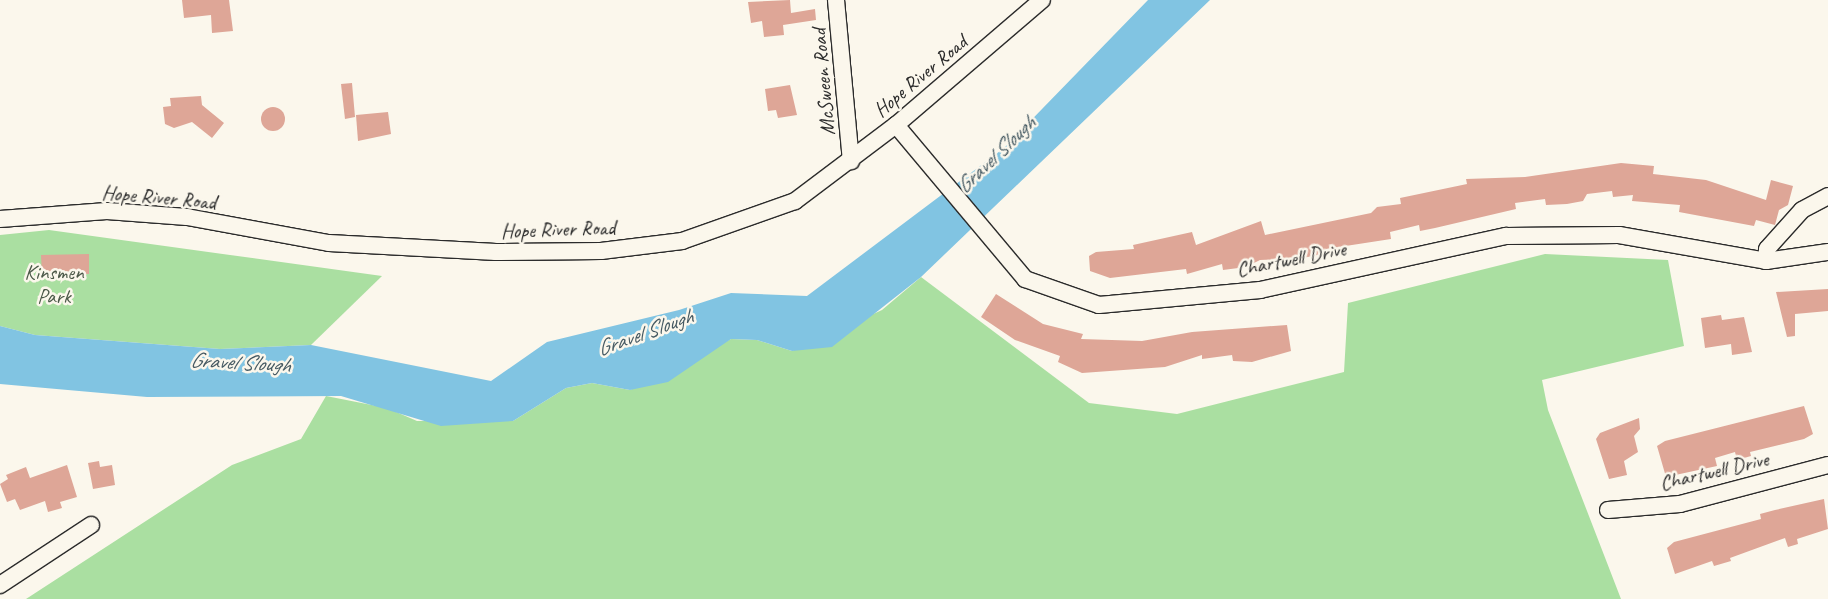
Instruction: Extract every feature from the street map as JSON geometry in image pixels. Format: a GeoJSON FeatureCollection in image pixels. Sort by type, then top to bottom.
{"type":"FeatureCollection","features":[{"type":"Feature","properties":{"kind":"street","name":"McSween Road"},"geometry":{"type":"LineString","coordinates":[[836,0],[851,161]]}},
{"type":"Feature","properties":{"kind":"street","name":"Hope River Road"},"geometry":{"type":"LineString","coordinates":[[0,219],[107,210],[187,217],[329,243],[496,252],[601,251],[682,241],[742,224],[795,201],[851,161],[896,125],[1042,0]]}},
{"type":"Feature","properties":{"kind":"street","name":"Chartwell Drive"},"geometry":{"type":"LineString","coordinates":[[896,125],[1004,258],[1025,279],[1098,305],[1260,290],[1506,236],[1619,235],[1766,261],[1828,252]]}},
{"type":"Feature","properties":{"kind":"street"},"geometry":{"type":"LineString","coordinates":[[1766,261],[1767,249],[1802,210],[1828,196]]}},
{"type":"Feature","properties":{"kind":"street","name":"Chartwell Drive"},"geometry":{"type":"LineString","coordinates":[[1608,510],[1680,504],[1828,465]]}},
{"type":"Feature","properties":{"kind":"street"},"geometry":{"type":"LineString","coordinates":[[0,585],[91,525]]}},
{"type":"Feature","properties":{"kind":"green space","name":"Kinsmen Park"},"geometry":{"type":"Polygon","coordinates":[[[49,230],[382,276],[311,345],[220,349],[35,335],[0,326],[0,235],[49,230]]]}},
{"type":"Feature","properties":{"kind":"green space"},"geometry":{"type":"Polygon","coordinates":[[[1545,254],[1668,260],[1684,346],[1542,380],[1548,410],[1621,599],[26,599],[232,465],[301,439],[326,396],[387,408],[417,421],[513,421],[566,388],[592,383],[630,390],[731,339],[757,340],[792,351],[882,310],[921,277],[1089,403],[1177,414],[1344,372],[1348,303],[1545,254]]]}},
{"type":"Feature","properties":{"kind":"water","name":"Gravel Slough"},"geometry":{"type":"Polygon","coordinates":[[[1148,0],[1210,0],[921,277],[832,347],[792,351],[757,340],[731,339],[668,382],[630,390],[592,383],[566,388],[513,421],[441,426],[341,396],[147,397],[0,384],[0,326],[35,335],[220,349],[311,345],[491,381],[547,342],[679,310],[731,293],[807,296],[1004,148],[1148,0]]]}},
{"type":"Feature","properties":{"kind":"building"},"geometry":{"type":"Polygon","coordinates":[[[182,0],[229,0],[233,31],[212,33],[211,15],[184,18],[182,0]]]}},
{"type":"Feature","properties":{"kind":"building"},"geometry":{"type":"Polygon","coordinates":[[[790,0],[791,13],[815,9],[816,20],[783,25],[784,35],[764,37],[762,21],[751,23],[748,2],[790,0]]]}},
{"type":"Feature","properties":{"kind":"building"},"geometry":{"type":"Polygon","coordinates":[[[352,83],[355,117],[345,119],[341,84],[352,83]]]}},
{"type":"Feature","properties":{"kind":"building"},"geometry":{"type":"Polygon","coordinates":[[[790,85],[797,115],[778,118],[776,110],[768,111],[765,89],[790,85]]]}},
{"type":"Feature","properties":{"kind":"building"},"geometry":{"type":"Polygon","coordinates":[[[201,96],[202,105],[224,123],[212,138],[192,122],[174,128],[165,124],[163,107],[171,106],[170,98],[201,96]]]}},
{"type":"Feature","properties":{"kind":"building"},"geometry":{"type":"Polygon","coordinates":[[[273,107],[282,110],[285,119],[282,128],[273,131],[264,128],[261,119],[264,110],[273,107]]]}},
{"type":"Feature","properties":{"kind":"building"},"geometry":{"type":"Polygon","coordinates":[[[388,112],[391,134],[358,141],[356,115],[388,112]]]}},
{"type":"Feature","properties":{"kind":"building"},"geometry":{"type":"Polygon","coordinates":[[[1621,163],[1654,166],[1653,174],[1706,180],[1766,200],[1771,180],[1793,186],[1788,205],[1779,210],[1775,225],[1756,220],[1754,226],[1679,212],[1680,205],[1632,201],[1633,195],[1613,197],[1612,191],[1587,194],[1583,201],[1567,204],[1546,205],[1545,199],[1515,203],[1516,209],[1435,228],[1420,231],[1419,225],[1390,232],[1391,239],[1326,249],[1327,253],[1303,258],[1260,260],[1246,267],[1223,270],[1222,264],[1187,274],[1186,269],[1110,278],[1090,271],[1089,256],[1096,252],[1134,249],[1133,245],[1192,232],[1196,245],[1261,221],[1265,235],[1371,213],[1377,207],[1401,204],[1400,198],[1467,184],[1466,179],[1525,177],[1621,163]]]}},
{"type":"Feature","properties":{"kind":"building"},"geometry":{"type":"Polygon","coordinates":[[[89,254],[89,274],[42,275],[41,255],[89,254]]]}},
{"type":"Feature","properties":{"kind":"building"},"geometry":{"type":"Polygon","coordinates":[[[1828,289],[1828,311],[1795,314],[1795,336],[1787,337],[1776,292],[1828,289]]]}},
{"type":"Feature","properties":{"kind":"building"},"geometry":{"type":"Polygon","coordinates":[[[996,294],[1043,324],[1083,334],[1081,339],[1142,341],[1192,332],[1287,325],[1291,351],[1252,362],[1233,361],[1232,355],[1202,359],[1202,355],[1165,367],[1082,373],[1058,362],[1060,356],[1015,340],[981,317],[996,294]]]}},
{"type":"Feature","properties":{"kind":"building"},"geometry":{"type":"Polygon","coordinates":[[[1721,315],[1722,320],[1744,317],[1752,352],[1732,355],[1731,344],[1705,348],[1701,318],[1721,315]]]}},
{"type":"Feature","properties":{"kind":"building"},"geometry":{"type":"Polygon","coordinates":[[[1804,406],[1813,434],[1804,439],[1750,452],[1751,456],[1737,460],[1735,452],[1715,458],[1717,466],[1666,477],[1657,446],[1665,441],[1804,406]]]}},
{"type":"Feature","properties":{"kind":"building"},"geometry":{"type":"Polygon","coordinates":[[[1639,418],[1640,429],[1634,436],[1638,452],[1624,461],[1627,475],[1609,479],[1596,439],[1600,433],[1639,418]]]}},
{"type":"Feature","properties":{"kind":"building"},"geometry":{"type":"Polygon","coordinates":[[[99,461],[100,467],[112,465],[115,485],[93,489],[88,463],[99,461]]]}},
{"type":"Feature","properties":{"kind":"building"},"geometry":{"type":"Polygon","coordinates":[[[67,465],[77,497],[60,502],[62,508],[48,512],[45,501],[20,510],[15,499],[7,502],[0,484],[8,479],[6,475],[26,467],[30,478],[67,465]]]}},
{"type":"Feature","properties":{"kind":"building"},"geometry":{"type":"Polygon","coordinates":[[[1824,499],[1828,529],[1797,539],[1798,544],[1788,547],[1785,538],[1730,558],[1731,561],[1714,566],[1712,561],[1675,574],[1667,548],[1674,542],[1761,519],[1760,514],[1824,499]]]}}]}
